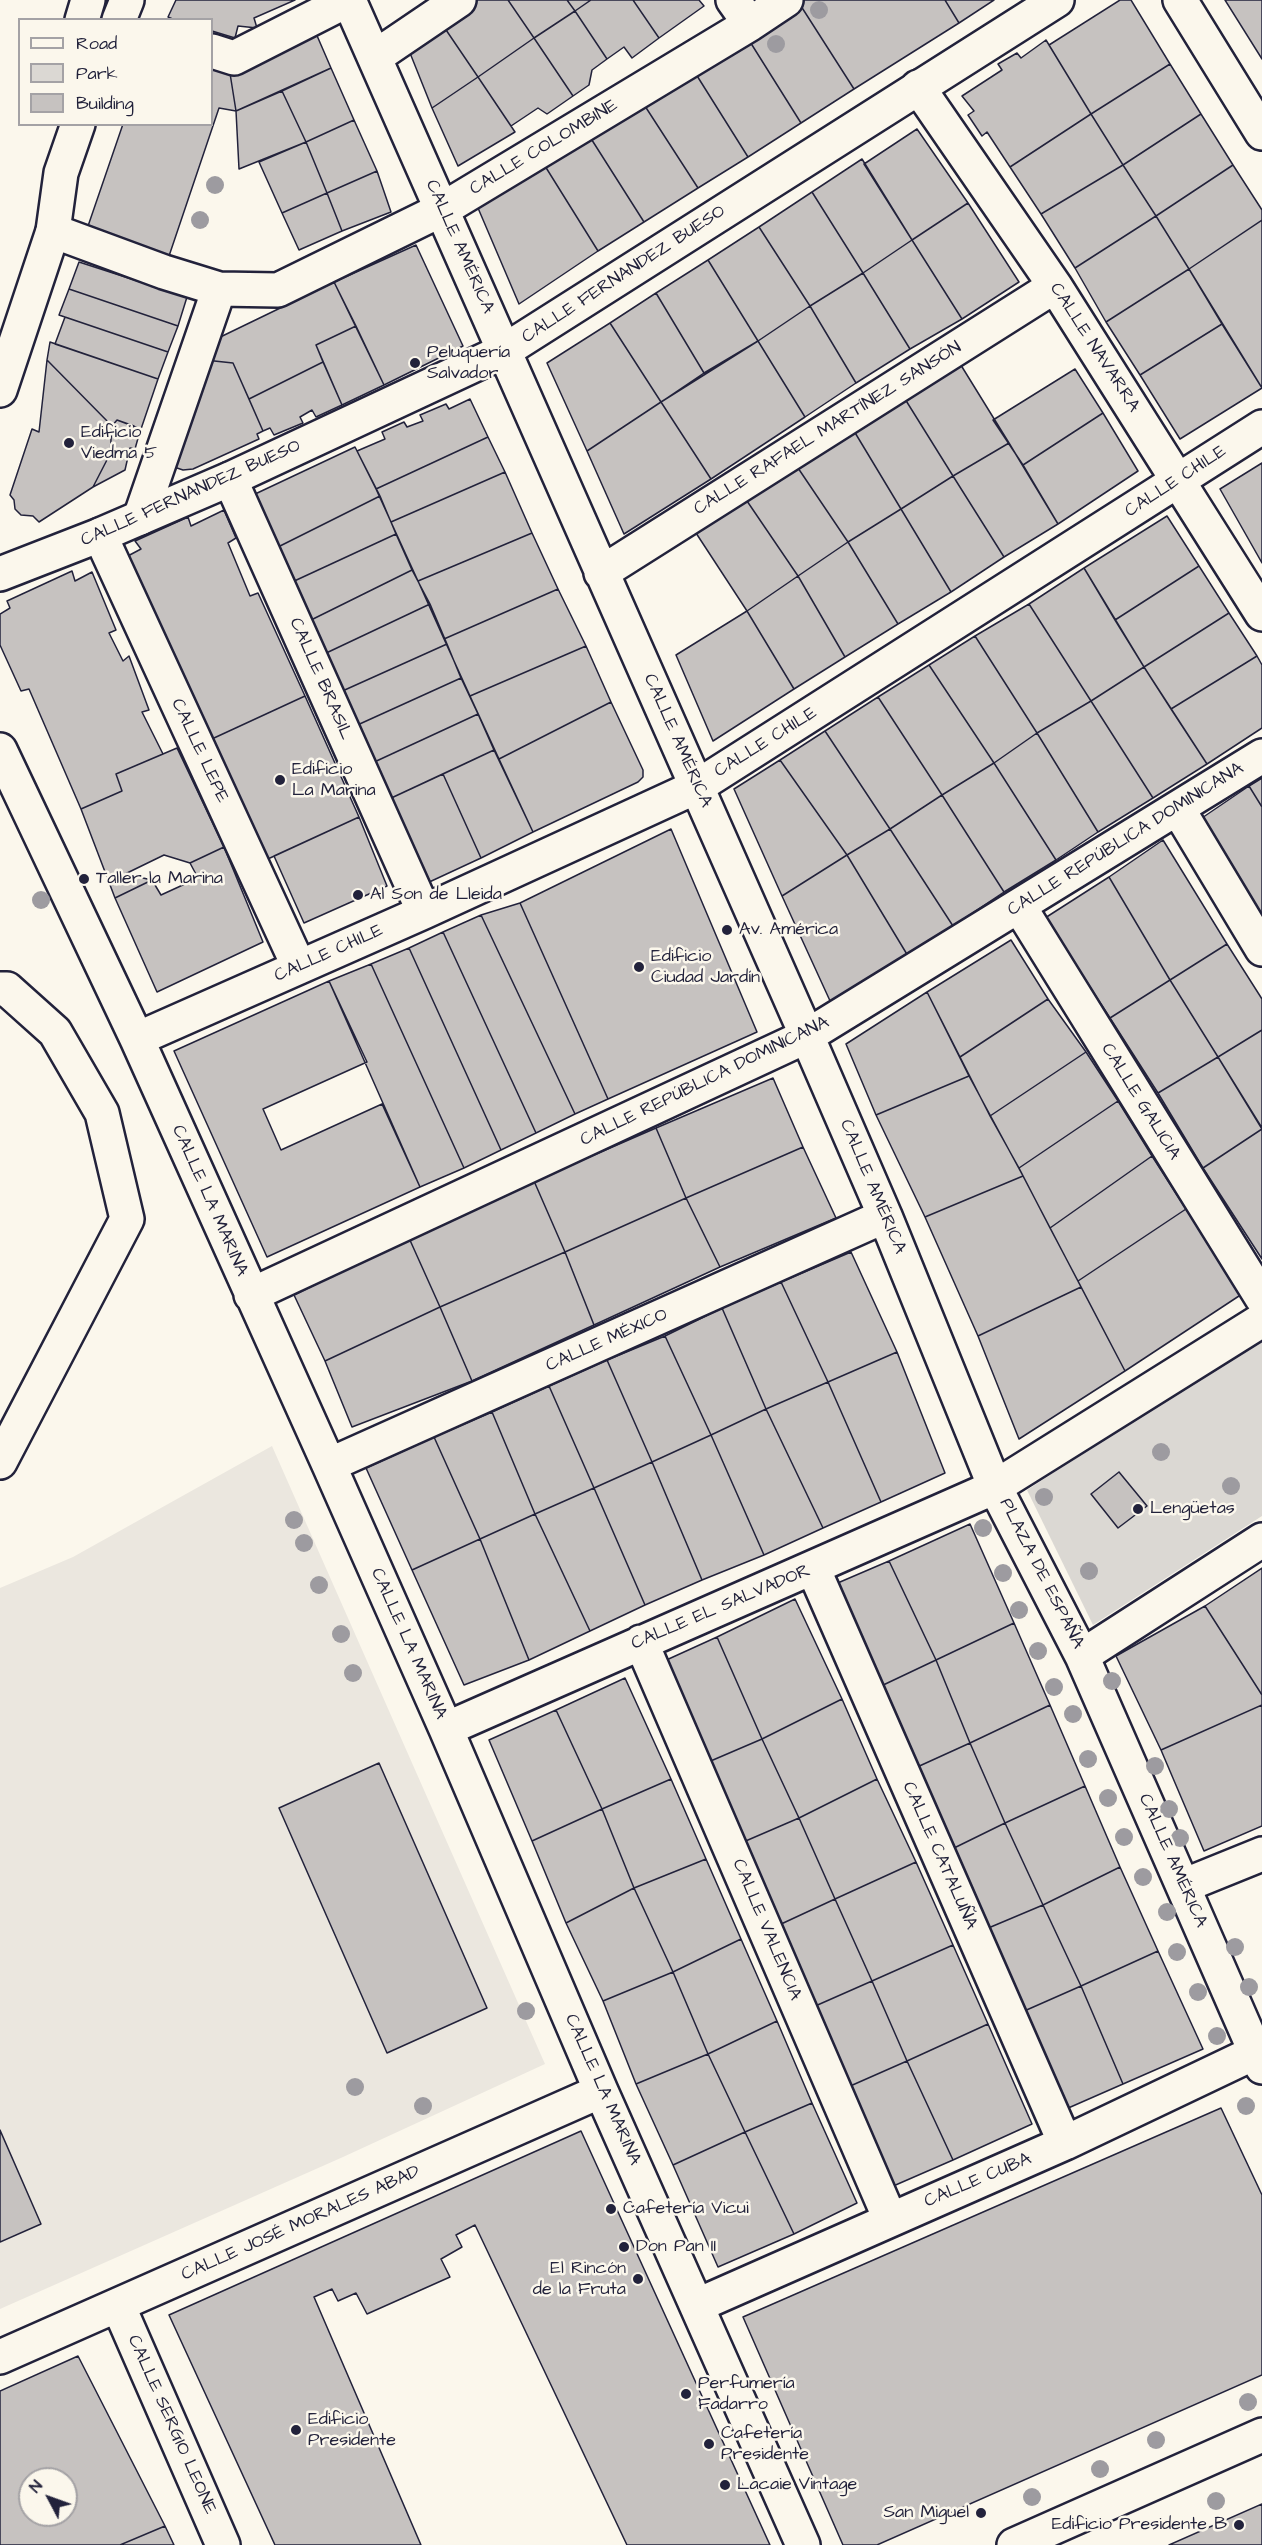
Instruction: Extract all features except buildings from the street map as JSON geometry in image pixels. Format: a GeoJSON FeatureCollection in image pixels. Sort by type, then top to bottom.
{"type":"FeatureCollection","features":[{"type":"Feature","properties":{"kind":"street"},"geometry":{"type":"LineString","coordinates":[[83,18],[88,0]]}},
{"type":"Feature","properties":{"kind":"street"},"geometry":{"type":"LineString","coordinates":[[120,18],[127,0]]}},
{"type":"Feature","properties":{"kind":"street"},"geometry":{"type":"LineString","coordinates":[[213,51],[234,58],[349,0]]}},
{"type":"Feature","properties":{"kind":"street","name":"CALLE AMÉRICA"},"geometry":{"type":"LineString","coordinates":[[349,0],[807,1036],[885,1216],[996,1486]]}},
{"type":"Feature","properties":{"kind":"street"},"geometry":{"type":"LineString","coordinates":[[375,57],[459,0]]}},
{"type":"Feature","properties":{"kind":"street","name":"CALLE COLOMBINE"},"geometry":{"type":"LineString","coordinates":[[53,231],[164,272],[219,289],[278,290],[442,209],[742,12],[786,0]]}},
{"type":"Feature","properties":{"kind":"street","name":"CALLE FERNANDEZ BUESO"},"geometry":{"type":"LineString","coordinates":[[0,574],[100,535],[231,479],[504,351],[1057,0]]}},
{"type":"Feature","properties":{"kind":"street"},"geometry":{"type":"LineString","coordinates":[[1180,0],[1262,133]]}},
{"type":"Feature","properties":{"kind":"street","name":"CALLE NAVARRA"},"geometry":{"type":"LineString","coordinates":[[918,87],[1055,286],[1262,614]]}},
{"type":"Feature","properties":{"kind":"street"},"geometry":{"type":"LineString","coordinates":[[0,390],[53,231],[61,173],[73,131]]}},
{"type":"Feature","properties":{"kind":"street","name":"CALLE RAFAEL MARTÍNEZ SANSÓN"},"geometry":{"type":"LineString","coordinates":[[601,573],[1055,286]]}},
{"type":"Feature","properties":{"kind":"street"},"geometry":{"type":"LineString","coordinates":[[140,518],[219,289]]}},
{"type":"Feature","properties":{"kind":"street","name":"CALLE CHILE"},"geometry":{"type":"LineString","coordinates":[[137,1039],[424,912],[698,786],[1262,427]]}},
{"type":"Feature","properties":{"kind":"street","name":"CALLE BRASIL"},"geometry":{"type":"LineString","coordinates":[[231,479],[424,912]]}},
{"type":"Feature","properties":{"kind":"street","name":"CALLE LEPE"},"geometry":{"type":"LineString","coordinates":[[100,535],[299,967]]}},
{"type":"Feature","properties":{"kind":"street","name":"CALLE LA MARINA"},"geometry":{"type":"LineString","coordinates":[[0,750],[137,1039],[329,1465],[446,1729],[601,2091],[803,2545]]}},
{"type":"Feature","properties":{"kind":"street","name":"CALLE REPÚBLICA DOMINICANA"},"geometry":{"type":"LineString","coordinates":[[251,1295],[807,1036],[1262,756]]}},
{"type":"Feature","properties":{"kind":"street"},"geometry":{"type":"LineString","coordinates":[[1178,809],[1262,949]]}},
{"type":"Feature","properties":{"kind":"street","name":"CALLE GALICIA"},"geometry":{"type":"LineString","coordinates":[[1018,906],[1262,1298]]}},
{"type":"Feature","properties":{"kind":"street"},"geometry":{"type":"LineString","coordinates":[[0,988],[7,989],[55,1032],[102,1113],[127,1219],[0,1462]]}},
{"type":"Feature","properties":{"kind":"street","name":"CALLE MÉXICO"},"geometry":{"type":"LineString","coordinates":[[329,1465],[885,1216]]}},
{"type":"Feature","properties":{"kind":"street","name":"PLAZA DE ESPAÑA"},"geometry":{"type":"LineString","coordinates":[[1262,1320],[996,1486],[1082,1656],[1262,1540]]}},
{"type":"Feature","properties":{"kind":"street","name":"CALLE EL SALVADOR"},"geometry":{"type":"LineString","coordinates":[[446,1729],[996,1486]]}},
{"type":"Feature","properties":{"kind":"street","name":"CALLE CATALUÑA"},"geometry":{"type":"LineString","coordinates":[[813,1568],[1065,2143]]}},
{"type":"Feature","properties":{"kind":"street","name":"CALLE VALENCIA"},"geometry":{"type":"LineString","coordinates":[[642,1642],[890,2218]]}},
{"type":"Feature","properties":{"kind":"street","name":"CALLE AMÉRICA"},"geometry":{"type":"LineString","coordinates":[[1082,1656],[1259,2060]]}},
{"type":"Feature","properties":{"kind":"street"},"geometry":{"type":"LineString","coordinates":[[1183,1886],[1262,1854]]}},
{"type":"Feature","properties":{"kind":"street","name":"CALLE CUBA"},"geometry":{"type":"LineString","coordinates":[[698,2305],[890,2218],[1259,2060]]}},
{"type":"Feature","properties":{"kind":"street","name":"CALLE JOSÉ MORALES ABAD"},"geometry":{"type":"LineString","coordinates":[[0,2357],[601,2091]]}},
{"type":"Feature","properties":{"kind":"street","name":"CALLE SERGIO LEONE"},"geometry":{"type":"LineString","coordinates":[[118,2305],[223,2545]]}},
{"type":"Feature","properties":{"kind":"street"},"geometry":{"type":"LineString","coordinates":[[1014,2545],[1262,2435]]}},
{"type":"Feature","properties":{"kind":"shaded area"},"geometry":{"type":"Polygon","coordinates":[[[272,1446],[545,2064],[343,2157],[0,2309],[0,1588],[73,1557],[272,1446]]]}},
{"type":"Feature","properties":{"kind":"green space"},"geometry":{"type":"Polygon","coordinates":[[[1262,1337],[1262,1516],[1093,1625],[1027,1490],[1262,1337]]]}},
{"type":"Feature","properties":{"kind":"place","name":"Peluquería Salvador"},"geometry":{"type":"Point","coordinates":[415,363]}},
{"type":"Feature","properties":{"kind":"place","name":"Edificio Viedma 5"},"geometry":{"type":"Point","coordinates":[69,443]}},
{"type":"Feature","properties":{"kind":"place","name":"Edificio La Marina"},"geometry":{"type":"Point","coordinates":[280,780]}},
{"type":"Feature","properties":{"kind":"place","name":"Taller la Marina"},"geometry":{"type":"Point","coordinates":[84,879]}},
{"type":"Feature","properties":{"kind":"place","name":"Al Son de Lleida"},"geometry":{"type":"Point","coordinates":[358,895]}},
{"type":"Feature","properties":{"kind":"place","name":"Av. América"},"geometry":{"type":"Point","coordinates":[727,930]}},
{"type":"Feature","properties":{"kind":"place","name":"Edificio Ciudad Jardín"},"geometry":{"type":"Point","coordinates":[639,967]}},
{"type":"Feature","properties":{"kind":"place","name":"Lengüetas"},"geometry":{"type":"Point","coordinates":[1138,1509]}},
{"type":"Feature","properties":{"kind":"place","name":"Cafetería Vicui"},"geometry":{"type":"Point","coordinates":[611,2209]}},
{"type":"Feature","properties":{"kind":"place","name":"Don Pan II"},"geometry":{"type":"Point","coordinates":[624,2247]}},
{"type":"Feature","properties":{"kind":"place","name":"El Rincón de la Fruta"},"geometry":{"type":"Point","coordinates":[638,2279]}},
{"type":"Feature","properties":{"kind":"place","name":"Perfumería Fadarro"},"geometry":{"type":"Point","coordinates":[686,2394]}},
{"type":"Feature","properties":{"kind":"place","name":"Edificio Presidente"},"geometry":{"type":"Point","coordinates":[296,2430]}},
{"type":"Feature","properties":{"kind":"place","name":"Cafetería Presidente"},"geometry":{"type":"Point","coordinates":[709,2444]}},
{"type":"Feature","properties":{"kind":"place","name":"Lacaie Vintage"},"geometry":{"type":"Point","coordinates":[725,2485]}},
{"type":"Feature","properties":{"kind":"place","name":"San Miguel"},"geometry":{"type":"Point","coordinates":[981,2513]}},
{"type":"Feature","properties":{"kind":"place","name":"Edificio Presidente B"},"geometry":{"type":"Point","coordinates":[1239,2525]}}]}
